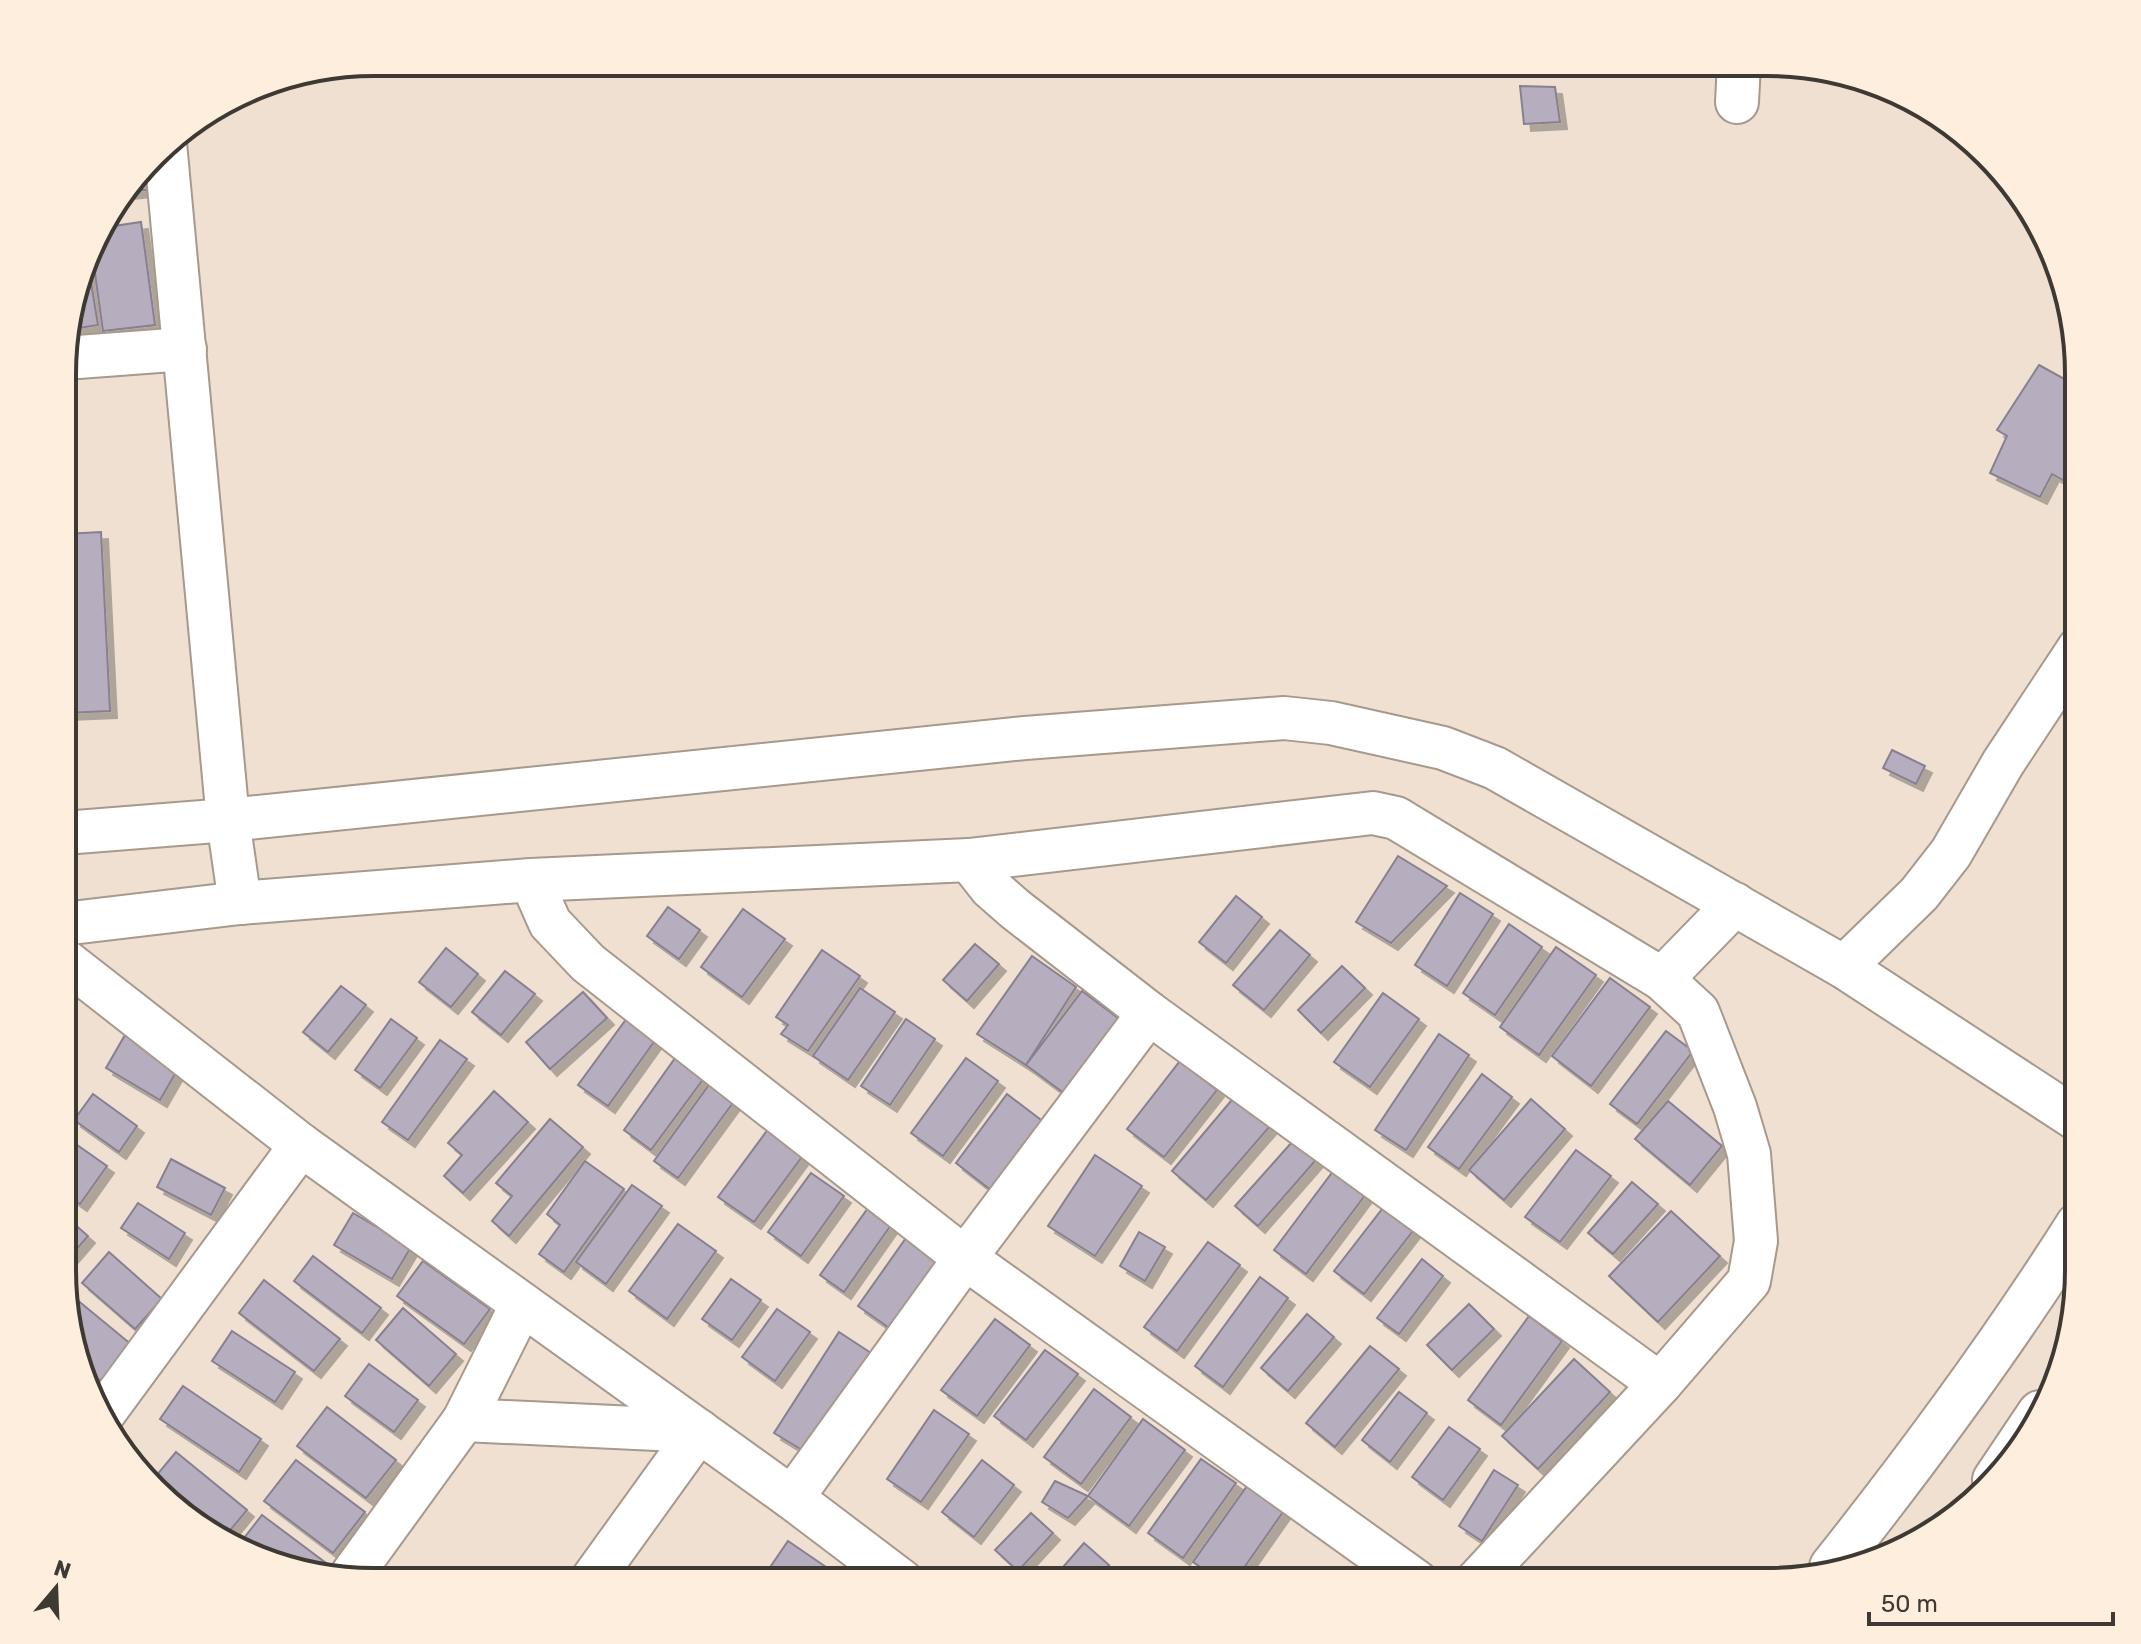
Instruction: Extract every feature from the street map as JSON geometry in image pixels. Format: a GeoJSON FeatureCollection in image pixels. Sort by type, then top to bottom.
{"type":"FeatureCollection","features":[{"type":"Feature","properties":{"kind":"main road"},"geometry":{"type":"LineString","coordinates":[[1838,1559],[1933,1439],[2065,1246]]}},
{"type":"Feature","properties":{"kind":"street"},"geometry":{"type":"LineString","coordinates":[[167,160],[228,820],[240,903]]}},
{"type":"Feature","properties":{"kind":"street"},"geometry":{"type":"LineString","coordinates":[[77,357],[185,349]]}},
{"type":"Feature","properties":{"kind":"street"},"geometry":{"type":"LineString","coordinates":[[1844,967],[1919,894],[1951,853],[2003,763],[2065,669]]}},
{"type":"Feature","properties":{"kind":"street"},"geometry":{"type":"LineString","coordinates":[[76,832],[228,820],[1025,738],[1284,718],[1331,723],[1443,748],[1495,768],[1844,967],[2065,1112]]}},
{"type":"Feature","properties":{"kind":"street"},"geometry":{"type":"LineString","coordinates":[[76,922],[240,903],[531,880],[969,860],[1373,813],[1396,818],[1662,979],[1698,1012],[1735,1107],[1749,1154],[1756,1241],[1749,1281],[1660,1384],[1489,1568]]}},
{"type":"Feature","properties":{"kind":"street"},"geometry":{"type":"LineString","coordinates":[[969,860],[991,888],[1015,909],[1149,1013],[1660,1384]]}},
{"type":"Feature","properties":{"kind":"street"},"geometry":{"type":"LineString","coordinates":[[531,880],[550,923],[588,963],[965,1258],[1397,1568]]}},
{"type":"Feature","properties":{"kind":"street"},"geometry":{"type":"LineString","coordinates":[[1662,979],[1735,904]]}},
{"type":"Feature","properties":{"kind":"street"},"geometry":{"type":"LineString","coordinates":[[76,975],[301,1145],[884,1568]]}},
{"type":"Feature","properties":{"kind":"street"},"geometry":{"type":"LineString","coordinates":[[792,1498],[965,1258],[1149,1013]]}},
{"type":"Feature","properties":{"kind":"street"},"geometry":{"type":"LineString","coordinates":[[109,1406],[301,1145]]}},
{"type":"Feature","properties":{"kind":"street"},"geometry":{"type":"LineString","coordinates":[[357,1567],[464,1420],[522,1304]]}},
{"type":"Feature","properties":{"kind":"street"},"geometry":{"type":"LineString","coordinates":[[464,1420],[699,1431]]}},
{"type":"Feature","properties":{"kind":"street"},"geometry":{"type":"LineString","coordinates":[[600,1568],[699,1431]]}},
{"type":"Feature","properties":{"kind":"building"},"geometry":{"type":"Polygon","coordinates":[[[1520,86],[1555,87],[1560,122],[1524,124],[1520,86]]]}},
{"type":"Feature","properties":{"kind":"building"},"geometry":{"type":"Polygon","coordinates":[[[151,177],[153,189],[140,190],[151,177]]]}},
{"type":"Feature","properties":{"kind":"building"},"geometry":{"type":"Polygon","coordinates":[[[141,222],[155,325],[103,331],[95,271],[116,226],[141,222]]]}},
{"type":"Feature","properties":{"kind":"building"},"geometry":{"type":"Polygon","coordinates":[[[91,282],[98,325],[80,328],[91,282]]]}},
{"type":"Feature","properties":{"kind":"building"},"geometry":{"type":"Polygon","coordinates":[[[2039,365],[2065,379],[2065,481],[2052,474],[2040,497],[1990,473],[2007,436],[1997,430],[2039,365]]]}},
{"type":"Feature","properties":{"kind":"building"},"geometry":{"type":"Polygon","coordinates":[[[101,532],[110,711],[76,712],[76,533],[101,532]]]}},
{"type":"Feature","properties":{"kind":"building"},"geometry":{"type":"Polygon","coordinates":[[[1892,750],[1925,766],[1916,784],[1883,768],[1892,750]]]}},
{"type":"Feature","properties":{"kind":"building"},"geometry":{"type":"Polygon","coordinates":[[[1398,856],[1447,886],[1391,943],[1356,922],[1398,856]]]}},
{"type":"Feature","properties":{"kind":"building"},"geometry":{"type":"Polygon","coordinates":[[[1460,893],[1493,914],[1447,986],[1415,965],[1460,893]]]}},
{"type":"Feature","properties":{"kind":"building"},"geometry":{"type":"Polygon","coordinates":[[[1236,896],[1262,917],[1226,963],[1199,942],[1236,896]]]}},
{"type":"Feature","properties":{"kind":"building"},"geometry":{"type":"Polygon","coordinates":[[[668,907],[700,930],[679,959],[647,936],[668,907]]]}},
{"type":"Feature","properties":{"kind":"building"},"geometry":{"type":"Polygon","coordinates":[[[743,909],[785,939],[742,997],[701,967],[743,909]]]}},
{"type":"Feature","properties":{"kind":"building"},"geometry":{"type":"Polygon","coordinates":[[[1509,924],[1542,947],[1495,1015],[1463,993],[1509,924]]]}},
{"type":"Feature","properties":{"kind":"building"},"geometry":{"type":"Polygon","coordinates":[[[1280,930],[1310,955],[1264,1010],[1233,985],[1280,930]]]}},
{"type":"Feature","properties":{"kind":"building"},"geometry":{"type":"Polygon","coordinates":[[[975,944],[999,964],[967,1001],[943,980],[975,944]]]}},
{"type":"Feature","properties":{"kind":"building"},"geometry":{"type":"Polygon","coordinates":[[[1556,947],[1596,975],[1539,1055],[1500,1027],[1556,947]]]}},
{"type":"Feature","properties":{"kind":"building"},"geometry":{"type":"Polygon","coordinates":[[[446,948],[478,974],[451,1007],[419,982],[446,948]]]}},
{"type":"Feature","properties":{"kind":"building"},"geometry":{"type":"Polygon","coordinates":[[[822,950],[860,976],[808,1051],[781,1034],[788,1025],[776,1017],[822,950]]]}},
{"type":"Feature","properties":{"kind":"building"},"geometry":{"type":"Polygon","coordinates":[[[1032,956],[1076,987],[1026,1065],[977,1034],[1032,956]]]}},
{"type":"Feature","properties":{"kind":"building"},"geometry":{"type":"Polygon","coordinates":[[[1342,966],[1365,988],[1321,1033],[1298,1010],[1342,966]]]}},
{"type":"Feature","properties":{"kind":"building"},"geometry":{"type":"Polygon","coordinates":[[[505,971],[535,994],[501,1035],[472,1012],[505,971]]]}},
{"type":"Feature","properties":{"kind":"building"},"geometry":{"type":"Polygon","coordinates":[[[1610,978],[1650,1007],[1591,1086],[1552,1056],[1610,978]]]}},
{"type":"Feature","properties":{"kind":"building"},"geometry":{"type":"Polygon","coordinates":[[[341,986],[366,1005],[328,1052],[303,1032],[341,986]]]}},
{"type":"Feature","properties":{"kind":"building"},"geometry":{"type":"Polygon","coordinates":[[[860,988],[895,1012],[848,1080],[813,1056],[860,988]]]}},
{"type":"Feature","properties":{"kind":"building"},"geometry":{"type":"Polygon","coordinates":[[[1082,991],[1122,1021],[1065,1094],[1026,1065],[1082,991]]]}},
{"type":"Feature","properties":{"kind":"building"},"geometry":{"type":"Polygon","coordinates":[[[583,992],[607,1018],[550,1069],[526,1042],[583,992]]]}},
{"type":"Feature","properties":{"kind":"building"},"geometry":{"type":"Polygon","coordinates":[[[1383,993],[1419,1019],[1370,1087],[1334,1062],[1383,993]]]}},
{"type":"Feature","properties":{"kind":"building"},"geometry":{"type":"Polygon","coordinates":[[[630,1014],[659,1035],[608,1106],[578,1085],[630,1014]]]}},
{"type":"Feature","properties":{"kind":"building"},"geometry":{"type":"Polygon","coordinates":[[[391,1019],[417,1038],[380,1088],[355,1070],[391,1019]]]}},
{"type":"Feature","properties":{"kind":"building"},"geometry":{"type":"Polygon","coordinates":[[[906,1019],[935,1039],[890,1105],[861,1086],[906,1019]]]}},
{"type":"Feature","properties":{"kind":"building"},"geometry":{"type":"Polygon","coordinates":[[[1666,1031],[1693,1051],[1637,1124],[1610,1104],[1666,1031]]]}},
{"type":"Feature","properties":{"kind":"building"},"geometry":{"type":"Polygon","coordinates":[[[1439,1034],[1469,1055],[1406,1150],[1375,1130],[1439,1034]]]}},
{"type":"Feature","properties":{"kind":"building"},"geometry":{"type":"Polygon","coordinates":[[[125,1035],[179,1067],[160,1100],[106,1068],[125,1035]]]}},
{"type":"Feature","properties":{"kind":"building"},"geometry":{"type":"Polygon","coordinates":[[[440,1040],[467,1059],[408,1140],[382,1122],[440,1040]]]}},
{"type":"Feature","properties":{"kind":"building"},"geometry":{"type":"Polygon","coordinates":[[[678,1054],[707,1074],[651,1150],[624,1130],[678,1054]]]}},
{"type":"Feature","properties":{"kind":"building"},"geometry":{"type":"Polygon","coordinates":[[[966,1058],[998,1081],[943,1156],[911,1133],[966,1058]]]}},
{"type":"Feature","properties":{"kind":"building"},"geometry":{"type":"Polygon","coordinates":[[[1180,1061],[1217,1090],[1164,1157],[1127,1129],[1180,1061]]]}},
{"type":"Feature","properties":{"kind":"building"},"geometry":{"type":"Polygon","coordinates":[[[1482,1074],[1512,1097],[1459,1169],[1428,1147],[1482,1074]]]}},
{"type":"Feature","properties":{"kind":"building"},"geometry":{"type":"Polygon","coordinates":[[[711,1082],[735,1100],[678,1178],[654,1161],[711,1082]]]}},
{"type":"Feature","properties":{"kind":"building"},"geometry":{"type":"Polygon","coordinates":[[[494,1091],[528,1122],[463,1193],[444,1176],[462,1155],[448,1143],[494,1091]]]}},
{"type":"Feature","properties":{"kind":"building"},"geometry":{"type":"Polygon","coordinates":[[[93,1094],[137,1126],[119,1152],[76,1121],[93,1094]]]}},
{"type":"Feature","properties":{"kind":"building"},"geometry":{"type":"Polygon","coordinates":[[[1007,1094],[1045,1123],[992,1191],[956,1163],[1007,1094]]]}},
{"type":"Feature","properties":{"kind":"building"},"geometry":{"type":"Polygon","coordinates":[[[1236,1095],[1271,1125],[1206,1200],[1172,1171],[1236,1095]]]}},
{"type":"Feature","properties":{"kind":"building"},"geometry":{"type":"Polygon","coordinates":[[[1531,1099],[1565,1129],[1504,1200],[1469,1170],[1531,1099]]]}},
{"type":"Feature","properties":{"kind":"building"},"geometry":{"type":"Polygon","coordinates":[[[1668,1101],[1722,1146],[1690,1185],[1635,1139],[1668,1101]]]}},
{"type":"Feature","properties":{"kind":"building"},"geometry":{"type":"Polygon","coordinates":[[[550,1119],[583,1147],[509,1236],[492,1221],[512,1196],[496,1183],[550,1119]]]}},
{"type":"Feature","properties":{"kind":"building"},"geometry":{"type":"Polygon","coordinates":[[[769,1128],[804,1154],[754,1222],[718,1197],[769,1128]]]}},
{"type":"Feature","properties":{"kind":"building"},"geometry":{"type":"Polygon","coordinates":[[[1300,1133],[1322,1153],[1258,1226],[1235,1206],[1300,1133]]]}},
{"type":"Feature","properties":{"kind":"building"},"geometry":{"type":"Polygon","coordinates":[[[76,1144],[107,1166],[80,1204],[76,1201],[76,1144]]]}},
{"type":"Feature","properties":{"kind":"building"},"geometry":{"type":"Polygon","coordinates":[[[1576,1150],[1611,1176],[1560,1242],[1525,1217],[1576,1150]]]}},
{"type":"Feature","properties":{"kind":"building"},"geometry":{"type":"Polygon","coordinates":[[[1095,1155],[1142,1186],[1095,1256],[1048,1226],[1095,1155]]]}},
{"type":"Feature","properties":{"kind":"building"},"geometry":{"type":"Polygon","coordinates":[[[171,1159],[225,1188],[211,1215],[157,1187],[171,1159]]]}},
{"type":"Feature","properties":{"kind":"building"},"geometry":{"type":"Polygon","coordinates":[[[585,1161],[624,1189],[564,1272],[539,1254],[560,1225],[547,1214],[585,1161]]]}},
{"type":"Feature","properties":{"kind":"building"},"geometry":{"type":"Polygon","coordinates":[[[1337,1166],[1369,1190],[1306,1274],[1274,1250],[1337,1166]]]}},
{"type":"Feature","properties":{"kind":"building"},"geometry":{"type":"Polygon","coordinates":[[[811,1173],[844,1196],[801,1256],[768,1232],[811,1173]]]}},
{"type":"Feature","properties":{"kind":"building"},"geometry":{"type":"Polygon","coordinates":[[[1632,1182],[1658,1204],[1613,1254],[1588,1233],[1632,1182]]]}},
{"type":"Feature","properties":{"kind":"building"},"geometry":{"type":"Polygon","coordinates":[[[632,1185],[662,1206],[606,1284],[576,1262],[632,1185]]]}},
{"type":"Feature","properties":{"kind":"building"},"geometry":{"type":"Polygon","coordinates":[[[138,1203],[185,1233],[169,1259],[121,1228],[138,1203]]]}},
{"type":"Feature","properties":{"kind":"building"},"geometry":{"type":"Polygon","coordinates":[[[1386,1204],[1416,1227],[1364,1294],[1334,1271],[1386,1204]]]}},
{"type":"Feature","properties":{"kind":"building"},"geometry":{"type":"Polygon","coordinates":[[[868,1208],[891,1225],[844,1292],[820,1275],[868,1208]]]}},
{"type":"Feature","properties":{"kind":"building"},"geometry":{"type":"Polygon","coordinates":[[[1671,1211],[1720,1256],[1658,1322],[1609,1276],[1671,1211]]]}},
{"type":"Feature","properties":{"kind":"building"},"geometry":{"type":"Polygon","coordinates":[[[353,1213],[411,1247],[392,1279],[334,1245],[353,1213]]]}},
{"type":"Feature","properties":{"kind":"building"},"geometry":{"type":"Polygon","coordinates":[[[678,1224],[716,1251],[667,1319],[629,1291],[678,1224]]]}},
{"type":"Feature","properties":{"kind":"building"},"geometry":{"type":"Polygon","coordinates":[[[76,1225],[88,1236],[76,1250],[76,1225]]]}},
{"type":"Feature","properties":{"kind":"building"},"geometry":{"type":"Polygon","coordinates":[[[1139,1232],[1165,1247],[1145,1281],[1120,1266],[1139,1232]]]}},
{"type":"Feature","properties":{"kind":"building"},"geometry":{"type":"Polygon","coordinates":[[[906,1238],[943,1264],[895,1332],[858,1306],[906,1238]]]}},
{"type":"Feature","properties":{"kind":"building"},"geometry":{"type":"Polygon","coordinates":[[[1208,1242],[1240,1265],[1177,1351],[1144,1327],[1208,1242]]]}},
{"type":"Feature","properties":{"kind":"building"},"geometry":{"type":"Polygon","coordinates":[[[109,1252],[162,1299],[135,1329],[82,1283],[109,1252]]]}},
{"type":"Feature","properties":{"kind":"building"},"geometry":{"type":"Polygon","coordinates":[[[313,1256],[381,1308],[362,1333],[294,1281],[313,1256]]]}},
{"type":"Feature","properties":{"kind":"building"},"geometry":{"type":"Polygon","coordinates":[[[1422,1259],[1443,1276],[1399,1334],[1377,1318],[1422,1259]]]}},
{"type":"Feature","properties":{"kind":"building"},"geometry":{"type":"Polygon","coordinates":[[[423,1261],[490,1309],[464,1344],[397,1296],[423,1261]]]}},
{"type":"Feature","properties":{"kind":"building"},"geometry":{"type":"Polygon","coordinates":[[[1260,1277],[1288,1298],[1223,1387],[1195,1366],[1260,1277]]]}},
{"type":"Feature","properties":{"kind":"building"},"geometry":{"type":"Polygon","coordinates":[[[731,1279],[761,1300],[732,1340],[702,1319],[731,1279]]]}},
{"type":"Feature","properties":{"kind":"building"},"geometry":{"type":"Polygon","coordinates":[[[264,1280],[340,1339],[314,1371],[239,1313],[264,1280]]]}},
{"type":"Feature","properties":{"kind":"building"},"geometry":{"type":"Polygon","coordinates":[[[78,1301],[132,1345],[101,1381],[96,1377],[86,1347],[78,1301]]]}},
{"type":"Feature","properties":{"kind":"building"},"geometry":{"type":"Polygon","coordinates":[[[1469,1304],[1494,1329],[1452,1370],[1427,1345],[1469,1304]]]}},
{"type":"Feature","properties":{"kind":"building"},"geometry":{"type":"Polygon","coordinates":[[[403,1308],[456,1354],[429,1386],[376,1340],[403,1308]]]}},
{"type":"Feature","properties":{"kind":"building"},"geometry":{"type":"Polygon","coordinates":[[[777,1309],[810,1332],[775,1381],[742,1357],[777,1309]]]}},
{"type":"Feature","properties":{"kind":"building"},"geometry":{"type":"Polygon","coordinates":[[[1307,1314],[1334,1337],[1288,1391],[1261,1368],[1307,1314]]]}},
{"type":"Feature","properties":{"kind":"building"},"geometry":{"type":"Polygon","coordinates":[[[1529,1316],[1562,1341],[1501,1425],[1468,1400],[1529,1316]]]}},
{"type":"Feature","properties":{"kind":"building"},"geometry":{"type":"Polygon","coordinates":[[[995,1319],[1030,1345],[977,1416],[941,1390],[995,1319]]]}},
{"type":"Feature","properties":{"kind":"building"},"geometry":{"type":"Polygon","coordinates":[[[232,1331],[295,1372],[275,1402],[212,1361],[232,1331]]]}},
{"type":"Feature","properties":{"kind":"building"},"geometry":{"type":"Polygon","coordinates":[[[839,1332],[871,1353],[807,1453],[774,1433],[839,1332]]]}},
{"type":"Feature","properties":{"kind":"building"},"geometry":{"type":"Polygon","coordinates":[[[1370,1346],[1399,1369],[1335,1447],[1306,1423],[1370,1346]]]}},
{"type":"Feature","properties":{"kind":"building"},"geometry":{"type":"Polygon","coordinates":[[[1045,1350],[1078,1374],[1026,1440],[994,1416],[1045,1350]]]}},
{"type":"Feature","properties":{"kind":"building"},"geometry":{"type":"Polygon","coordinates":[[[1574,1359],[1610,1392],[1538,1469],[1502,1436],[1574,1359]]]}},
{"type":"Feature","properties":{"kind":"building"},"geometry":{"type":"Polygon","coordinates":[[[369,1364],[418,1400],[394,1432],[345,1396],[369,1364]]]}},
{"type":"Feature","properties":{"kind":"building"},"geometry":{"type":"Polygon","coordinates":[[[183,1386],[261,1439],[239,1472],[160,1419],[183,1386]]]}},
{"type":"Feature","properties":{"kind":"building"},"geometry":{"type":"Polygon","coordinates":[[[1094,1389],[1131,1417],[1081,1484],[1044,1457],[1094,1389]]]}},
{"type":"Feature","properties":{"kind":"building"},"geometry":{"type":"Polygon","coordinates":[[[1399,1392],[1427,1413],[1390,1462],[1362,1440],[1399,1392]]]}},
{"type":"Feature","properties":{"kind":"building"},"geometry":{"type":"Polygon","coordinates":[[[327,1407],[396,1460],[366,1498],[297,1446],[327,1407]]]}},
{"type":"Feature","properties":{"kind":"building"},"geometry":{"type":"Polygon","coordinates":[[[934,1410],[969,1434],[921,1502],[887,1479],[934,1410]]]}},
{"type":"Feature","properties":{"kind":"building"},"geometry":{"type":"Polygon","coordinates":[[[1143,1419],[1185,1450],[1129,1526],[1088,1496],[1143,1419]]]}},
{"type":"Feature","properties":{"kind":"building"},"geometry":{"type":"Polygon","coordinates":[[[1449,1427],[1480,1449],[1443,1500],[1412,1477],[1449,1427]]]}},
{"type":"Feature","properties":{"kind":"building"},"geometry":{"type":"Polygon","coordinates":[[[176,1452],[247,1510],[230,1531],[193,1506],[157,1474],[176,1452]]]}},
{"type":"Feature","properties":{"kind":"building"},"geometry":{"type":"Polygon","coordinates":[[[1201,1459],[1236,1483],[1183,1558],[1148,1533],[1201,1459]]]}},
{"type":"Feature","properties":{"kind":"building"},"geometry":{"type":"Polygon","coordinates":[[[296,1460],[365,1512],[333,1553],[264,1501],[296,1460]]]}},
{"type":"Feature","properties":{"kind":"building"},"geometry":{"type":"Polygon","coordinates":[[[982,1460],[1014,1485],[974,1537],[942,1512],[982,1460]]]}},
{"type":"Feature","properties":{"kind":"building"},"geometry":{"type":"Polygon","coordinates":[[[1494,1470],[1518,1485],[1482,1541],[1459,1526],[1494,1470]]]}},
{"type":"Feature","properties":{"kind":"building"},"geometry":{"type":"Polygon","coordinates":[[[1055,1481],[1088,1496],[1068,1518],[1042,1502],[1055,1481]]]}},
{"type":"Feature","properties":{"kind":"building"},"geometry":{"type":"Polygon","coordinates":[[[1247,1486],[1283,1512],[1244,1568],[1202,1568],[1193,1562],[1247,1486]]]}},
{"type":"Feature","properties":{"kind":"building"},"geometry":{"type":"Polygon","coordinates":[[[1031,1513],[1053,1533],[1021,1568],[1015,1568],[995,1550],[1031,1513]]]}},
{"type":"Feature","properties":{"kind":"building"},"geometry":{"type":"Polygon","coordinates":[[[262,1515],[327,1564],[297,1558],[244,1538],[262,1515]]]}},
{"type":"Feature","properties":{"kind":"building"},"geometry":{"type":"Polygon","coordinates":[[[788,1541],[828,1568],[770,1568],[788,1541]]]}},
{"type":"Feature","properties":{"kind":"building"},"geometry":{"type":"Polygon","coordinates":[[[1084,1543],[1109,1565],[1106,1568],[1062,1568],[1084,1543]]]}}]}
